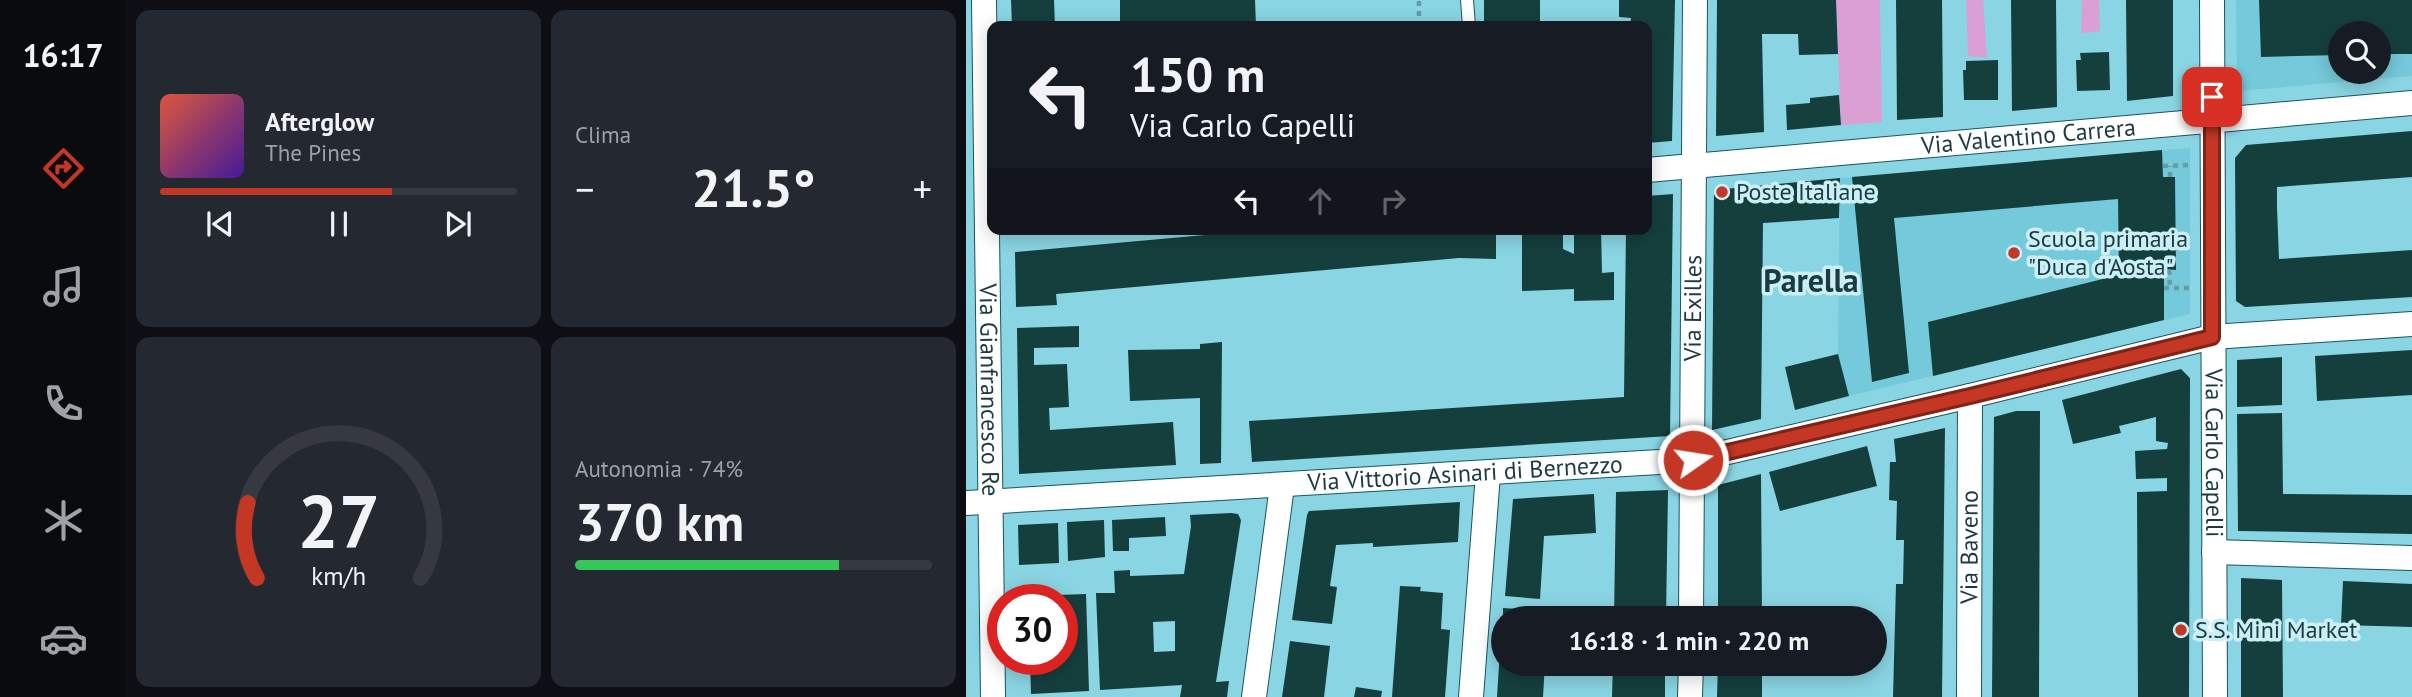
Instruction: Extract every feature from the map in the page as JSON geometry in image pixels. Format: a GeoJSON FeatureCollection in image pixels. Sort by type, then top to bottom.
{"type":"FeatureCollection","features":[{"type":"Feature","properties":{"kind":"street","name":"Via Gianfrancesco Re"},"geometry":{"type":"LineString","coordinates":[[984,0],[978,502],[993,697]]}},
{"type":"Feature","properties":{"kind":"street","name":"Via Exilles"},"geometry":{"type":"LineString","coordinates":[[1691,606],[1695,0]]}},
{"type":"Feature","properties":{"kind":"street","name":"Via Carlo Capelli"},"geometry":{"type":"LineString","coordinates":[[2212,0],[2215,697]]}},
{"type":"Feature","properties":{"kind":"street","name":"Via Valentino Carrera"},"geometry":{"type":"LineString","coordinates":[[1652,170],[2412,103]]}},
{"type":"Feature","properties":{"kind":"street","name":"Via Vittorio Asinari di Bernezzo"},"geometry":{"type":"LineString","coordinates":[[978,502],[1693,460],[2212,337],[2412,324]]}},
{"type":"Feature","properties":{"kind":"street","name":"Via Baveno"},"geometry":{"type":"LineString","coordinates":[[1969,697],[1970,396]]}},
{"type":"Feature","properties":{"kind":"street"},"geometry":{"type":"LineString","coordinates":[[1471,697],[1488,474]]}},
{"type":"Feature","properties":{"kind":"street"},"geometry":{"type":"LineString","coordinates":[[1254,697],[1282,486]]}},
{"type":"Feature","properties":{"kind":"street"},"geometry":{"type":"LineString","coordinates":[[2214,552],[2412,558]]}},
{"type":"Feature","properties":{"kind":"street"},"geometry":{"type":"LineString","coordinates":[[1690,697],[1691,676]]}},
{"type":"Feature","properties":{"kind":"lane"},"geometry":{"type":"LineString","coordinates":[[1467,0],[1469,21]]}},
{"type":"Feature","properties":{"kind":"path"},"geometry":{"type":"LineString","coordinates":[[1419,0],[1419,21]]}},
{"type":"Feature","properties":{"kind":"path"},"geometry":{"type":"LineString","coordinates":[[2170,166],[2170,177]]}},
{"type":"Feature","properties":{"kind":"path"},"geometry":{"type":"LineString","coordinates":[[2169,270],[2169,288]]}},
{"type":"Feature","properties":{"kind":"shaded area"},"geometry":{"type":"Polygon","coordinates":[[[1836,0],[1880,0],[1882,122],[1841,125],[1836,0]]]}},
{"type":"Feature","properties":{"kind":"shaded area"},"geometry":{"type":"Polygon","coordinates":[[[1966,0],[1983,0],[1987,58],[1968,56],[1966,0]]]}},
{"type":"Feature","properties":{"kind":"shaded area"},"geometry":{"type":"Polygon","coordinates":[[[2082,0],[2099,0],[2100,31],[2081,33],[2082,0]]]}},
{"type":"Feature","properties":{"kind":"shaded area"},"geometry":{"type":"Polygon","coordinates":[[[2236,0],[2412,0],[2412,76],[2391,78],[2391,21],[2328,21],[2328,83],[2237,91],[2236,0]]]}},
{"type":"Feature","properties":{"kind":"shaded area","name":"Scuola primaria \"Duca d'Aosta\""},"geometry":{"type":"Polygon","coordinates":[[[2190,148],[2190,314],[1849,396],[1838,354],[1840,178],[2190,148]]]}},
{"type":"Feature","properties":{"kind":"building"},"geometry":{"type":"Polygon","coordinates":[[[1011,0],[1054,0],[1055,21],[1012,21],[1011,0]]]}},
{"type":"Feature","properties":{"kind":"building"},"geometry":{"type":"Polygon","coordinates":[[[1120,0],[1255,0],[1256,21],[1120,21],[1120,0]]]}},
{"type":"Feature","properties":{"kind":"building"},"geometry":{"type":"Polygon","coordinates":[[[1484,0],[1540,0],[1540,21],[1484,21],[1484,0]]]}},
{"type":"Feature","properties":{"kind":"building"},"geometry":{"type":"Polygon","coordinates":[[[1619,0],[1675,0],[1672,141],[1652,143],[1652,21],[1631,21],[1631,18],[1619,17],[1619,0]]]}},
{"type":"Feature","properties":{"kind":"building"},"geometry":{"type":"Polygon","coordinates":[[[1717,0],[1836,0],[1838,54],[1799,55],[1798,34],[1762,34],[1764,132],[1716,136],[1717,0]]]}},
{"type":"Feature","properties":{"kind":"building"},"geometry":{"type":"Polygon","coordinates":[[[1896,0],[1942,0],[1943,117],[1897,120],[1896,0]]]}},
{"type":"Feature","properties":{"kind":"building"},"geometry":{"type":"Polygon","coordinates":[[[2011,0],[2056,0],[2057,107],[2012,111],[2011,0]]]}},
{"type":"Feature","properties":{"kind":"building"},"geometry":{"type":"Polygon","coordinates":[[[2126,0],[2173,0],[2173,96],[2127,101],[2126,0]]]}},
{"type":"Feature","properties":{"kind":"building"},"geometry":{"type":"Polygon","coordinates":[[[2259,0],[2412,0],[2412,54],[2391,54],[2391,21],[2328,21],[2328,55],[2261,57],[2259,0]]]}},
{"type":"Feature","properties":{"kind":"building"},"geometry":{"type":"Polygon","coordinates":[[[2109,52],[2110,90],[2077,91],[2076,60],[2081,60],[2080,53],[2109,52]]]}},
{"type":"Feature","properties":{"kind":"building"},"geometry":{"type":"Polygon","coordinates":[[[1998,60],[1998,100],[1964,100],[1963,70],[1966,70],[1966,61],[1998,60]]]}},
{"type":"Feature","properties":{"kind":"building"},"geometry":{"type":"Polygon","coordinates":[[[1839,95],[1841,125],[1787,130],[1786,105],[1810,103],[1810,98],[1839,95]]]}},
{"type":"Feature","properties":{"kind":"building"},"geometry":{"type":"Polygon","coordinates":[[[2412,131],[2412,177],[2277,187],[2277,207],[2279,259],[2412,250],[2412,297],[2245,307],[2236,301],[2235,158],[2246,145],[2412,131]]]}},
{"type":"Feature","properties":{"kind":"building"},"geometry":{"type":"Polygon","coordinates":[[[2162,150],[2163,177],[2175,177],[2176,270],[2164,269],[2164,320],[1933,376],[1928,322],[2119,275],[2118,199],[1894,218],[1909,373],[1872,382],[1852,177],[2162,150]]]}},
{"type":"Feature","properties":{"kind":"building"},"geometry":{"type":"Polygon","coordinates":[[[1840,178],[1839,218],[1763,223],[1761,419],[1712,430],[1714,190],[1840,178]]]}},
{"type":"Feature","properties":{"kind":"building"},"geometry":{"type":"Polygon","coordinates":[[[1673,194],[1670,436],[1252,462],[1249,421],[1624,397],[1626,235],[1652,235],[1652,196],[1673,194]]]}},
{"type":"Feature","properties":{"kind":"building"},"geometry":{"type":"Polygon","coordinates":[[[1206,235],[1496,235],[1496,259],[1459,258],[1056,294],[1057,305],[1016,307],[1015,252],[1206,235]]]}},
{"type":"Feature","properties":{"kind":"building"},"geometry":{"type":"Polygon","coordinates":[[[1522,235],[1563,235],[1563,249],[1574,254],[1574,235],[1601,235],[1602,273],[1614,272],[1614,300],[1574,301],[1574,289],[1522,291],[1522,235]]]}},
{"type":"Feature","properties":{"kind":"building"},"geometry":{"type":"Polygon","coordinates":[[[1079,326],[1079,347],[1034,348],[1034,365],[1067,364],[1069,407],[1049,408],[1050,430],[1173,422],[1176,465],[1019,474],[1017,328],[1079,326]]]}},
{"type":"Feature","properties":{"kind":"building"},"geometry":{"type":"Polygon","coordinates":[[[1222,342],[1221,463],[1200,464],[1200,398],[1130,401],[1128,350],[1200,349],[1200,344],[1222,342]]]}},
{"type":"Feature","properties":{"kind":"building"},"geometry":{"type":"Polygon","coordinates":[[[2412,350],[2412,395],[2317,401],[2315,356],[2412,350]]]}},
{"type":"Feature","properties":{"kind":"building"},"geometry":{"type":"Polygon","coordinates":[[[1838,354],[1849,396],[1795,410],[1785,367],[1838,354]]]}},
{"type":"Feature","properties":{"kind":"building"},"geometry":{"type":"Polygon","coordinates":[[[2282,357],[2282,405],[2237,407],[2237,360],[2282,357]]]}},
{"type":"Feature","properties":{"kind":"building"},"geometry":{"type":"Polygon","coordinates":[[[2181,369],[2190,378],[2189,697],[2138,697],[2137,492],[2167,491],[2167,478],[2136,479],[2135,451],[2167,449],[2168,443],[2156,441],[2156,417],[2119,426],[2121,433],[2073,444],[2062,400],[2181,369]]]}},
{"type":"Feature","properties":{"kind":"building"},"geometry":{"type":"Polygon","coordinates":[[[2016,411],[2040,411],[2039,697],[1992,697],[1994,417],[2016,411]]]}},
{"type":"Feature","properties":{"kind":"building"},"geometry":{"type":"Polygon","coordinates":[[[2282,413],[2283,494],[2412,495],[2412,534],[2238,531],[2237,414],[2282,413]]]}},
{"type":"Feature","properties":{"kind":"building"},"geometry":{"type":"Polygon","coordinates":[[[1945,428],[1942,697],[1893,697],[1896,584],[1903,584],[1904,540],[1896,540],[1897,501],[1889,500],[1890,462],[1896,462],[1894,439],[1945,428]]]}},
{"type":"Feature","properties":{"kind":"building"},"geometry":{"type":"Polygon","coordinates":[[[1867,446],[1877,486],[1780,511],[1769,472],[1867,446]]]}},
{"type":"Feature","properties":{"kind":"building"},"geometry":{"type":"Polygon","coordinates":[[[1761,474],[1762,606],[1718,606],[1718,485],[1761,474]]]}},
{"type":"Feature","properties":{"kind":"building"},"geometry":{"type":"Polygon","coordinates":[[[1668,490],[1666,606],[1614,606],[1616,492],[1668,490]]]}},
{"type":"Feature","properties":{"kind":"building"},"geometry":{"type":"Polygon","coordinates":[[[1594,494],[1596,533],[1544,536],[1540,599],[1505,596],[1513,499],[1594,494]]]}},
{"type":"Feature","properties":{"kind":"building"},"geometry":{"type":"Polygon","coordinates":[[[1460,502],[1458,542],[1373,547],[1373,543],[1336,545],[1330,586],[1337,587],[1332,624],[1292,620],[1309,511],[1460,502]]]}},
{"type":"Feature","properties":{"kind":"building"},"geometry":{"type":"Polygon","coordinates":[[[1231,513],[1238,514],[1241,520],[1216,682],[1229,681],[1227,697],[1180,697],[1182,685],[1100,690],[1096,593],[1115,593],[1114,571],[1130,570],[1130,576],[1184,574],[1191,526],[1190,515],[1231,513]],[[1175,621],[1153,622],[1154,652],[1175,651],[1175,621]]]}},
{"type":"Feature","properties":{"kind":"building"},"geometry":{"type":"Polygon","coordinates":[[[1165,517],[1166,536],[1129,538],[1129,551],[1113,551],[1112,520],[1165,517]]]}},
{"type":"Feature","properties":{"kind":"building"},"geometry":{"type":"Polygon","coordinates":[[[1104,520],[1105,557],[1068,561],[1067,522],[1104,520]]]}},
{"type":"Feature","properties":{"kind":"building"},"geometry":{"type":"Polygon","coordinates":[[[1058,523],[1059,563],[1019,565],[1018,525],[1058,523]]]}},
{"type":"Feature","properties":{"kind":"building"},"geometry":{"type":"Polygon","coordinates":[[[2241,578],[2282,580],[2283,697],[2241,697],[2241,578]]]}},
{"type":"Feature","properties":{"kind":"building"},"geometry":{"type":"Polygon","coordinates":[[[2343,581],[2412,584],[2412,627],[2341,625],[2343,581]]]}},
{"type":"Feature","properties":{"kind":"building"},"geometry":{"type":"Polygon","coordinates":[[[1400,586],[1421,587],[1420,591],[1443,593],[1441,629],[1450,630],[1445,697],[1392,697],[1400,586]]]}},
{"type":"Feature","properties":{"kind":"building"},"geometry":{"type":"Polygon","coordinates":[[[1078,594],[1086,594],[1089,691],[1031,694],[1030,675],[1078,675],[1078,594]]]}},
{"type":"Feature","properties":{"kind":"building"},"geometry":{"type":"Polygon","coordinates":[[[1290,641],[1330,646],[1324,697],[1282,697],[1290,641]]]}},
{"type":"Feature","properties":{"kind":"building"},"geometry":{"type":"Polygon","coordinates":[[[1498,676],[1544,676],[1543,697],[1497,697],[1498,676]]]}},
{"type":"Feature","properties":{"kind":"building"},"geometry":{"type":"Polygon","coordinates":[[[1613,676],[1665,676],[1665,697],[1612,697],[1613,676]]]}},
{"type":"Feature","properties":{"kind":"building"},"geometry":{"type":"Polygon","coordinates":[[[1718,676],[1762,676],[1762,697],[1717,697],[1718,676]]]}},
{"type":"Feature","properties":{"kind":"building"},"geometry":{"type":"Polygon","coordinates":[[[1356,687],[1382,691],[1381,697],[1354,697],[1356,687]]]}},
{"type":"Feature","properties":{"kind":"place","name":"Poste Italiane"},"geometry":{"type":"Point","coordinates":[1722,192]}},
{"type":"Feature","properties":{"kind":"place","name":"Scuola primaria \"Duca d'Aosta\""},"geometry":{"type":"Point","coordinates":[2014,253]}},
{"type":"Feature","properties":{"kind":"place","name":"S.S. Mini Market"},"geometry":{"type":"Point","coordinates":[2181,630]}},
{"type":"Feature","properties":{"kind":"district","name":"Parella"},"geometry":{"type":"Point","coordinates":[1811,281]}},
{"type":"Feature","properties":{"kind":"route"},"geometry":{"type":"LineString","coordinates":[[1693,460],[2212,337],[2212,97]]}}]}
